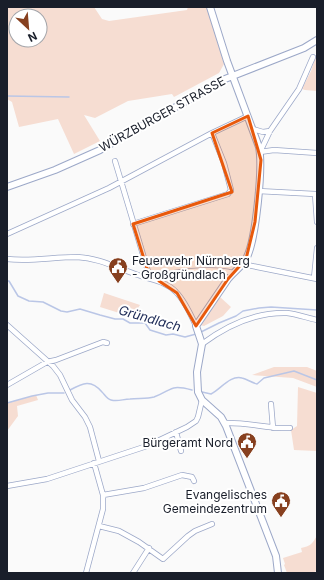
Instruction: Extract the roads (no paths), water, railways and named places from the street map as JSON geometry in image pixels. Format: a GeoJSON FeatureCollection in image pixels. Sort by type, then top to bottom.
{"type":"FeatureCollection","features":[{"type":"Feature","properties":{"kind":"street"},"geometry":{"type":"LineString","coordinates":[[197,327],[233,273],[242,264],[248,254],[253,234],[258,191],[260,149],[223,49],[210,7]]}},
{"type":"Feature","properties":{"kind":"street","name":"WÜRZBURGER STRASSE"},"geometry":{"type":"LineString","coordinates":[[7,187],[55,170],[100,150],[202,91],[233,76],[304,48],[317,40]]}},
{"type":"Feature","properties":{"kind":"street"},"geometry":{"type":"LineString","coordinates":[[260,149],[270,131],[299,88],[313,57]]}},
{"type":"Feature","properties":{"kind":"street"},"geometry":{"type":"LineString","coordinates":[[7,234],[121,181],[212,133],[248,116]]}},
{"type":"Feature","properties":{"kind":"street"},"geometry":{"type":"LineString","coordinates":[[253,129],[263,132],[270,131]]}},
{"type":"Feature","properties":{"kind":"street"},"geometry":{"type":"LineString","coordinates":[[133,224],[228,194],[231,190],[224,163],[212,133]]}},
{"type":"Feature","properties":{"kind":"street"},"geometry":{"type":"LineString","coordinates":[[260,149],[317,153]]}},
{"type":"Feature","properties":{"kind":"street"},"geometry":{"type":"LineString","coordinates":[[114,161],[150,278]]}},
{"type":"Feature","properties":{"kind":"street"},"geometry":{"type":"LineString","coordinates":[[258,191],[315,194],[317,222]]}},
{"type":"Feature","properties":{"kind":"street"},"geometry":{"type":"LineString","coordinates":[[242,264],[315,278],[317,248]]}},
{"type":"Feature","properties":{"kind":"street"},"geometry":{"type":"LineString","coordinates":[[7,259],[21,260],[69,257],[87,258],[104,262],[139,276],[159,281],[177,292],[197,327],[201,342],[196,375],[198,392],[202,400],[216,411],[225,423],[276,556],[278,573]]}},
{"type":"Feature","properties":{"kind":"street"},"geometry":{"type":"LineString","coordinates":[[150,278],[179,272],[223,270],[233,273]]}},
{"type":"Feature","properties":{"kind":"street"},"geometry":{"type":"LineString","coordinates":[[159,275],[159,281]]}},
{"type":"Feature","properties":{"kind":"street"},"geometry":{"type":"LineString","coordinates":[[201,342],[233,325],[267,314],[288,313],[317,320]]}},
{"type":"Feature","properties":{"kind":"street"},"geometry":{"type":"LineString","coordinates":[[7,326],[53,366],[60,376],[72,400],[86,417],[95,442],[103,495],[103,509],[86,573]]}},
{"type":"Feature","properties":{"kind":"street"},"geometry":{"type":"LineString","coordinates":[[7,385],[47,362],[103,342],[107,343]]}},
{"type":"Feature","properties":{"kind":"street"},"geometry":{"type":"LineString","coordinates":[[7,486],[47,479],[137,450],[192,424],[197,420],[202,400]]}},
{"type":"Feature","properties":{"kind":"street"},"geometry":{"type":"LineString","coordinates":[[271,404],[272,428]]}},
{"type":"Feature","properties":{"kind":"street"},"geometry":{"type":"LineString","coordinates":[[225,423],[251,424],[272,428],[290,428]]}},
{"type":"Feature","properties":{"kind":"street"},"geometry":{"type":"LineString","coordinates":[[176,432],[181,451]]}},
{"type":"Feature","properties":{"kind":"street"},"geometry":{"type":"LineString","coordinates":[[103,495],[144,488],[182,475],[192,477],[194,481]]}},
{"type":"Feature","properties":{"kind":"street"},"geometry":{"type":"LineString","coordinates":[[99,526],[119,531],[149,548],[163,559],[188,536],[195,531],[212,524]]}},
{"type":"Feature","properties":{"kind":"street"},"geometry":{"type":"LineString","coordinates":[[133,573],[149,548]]}},
{"type":"Feature","properties":{"kind":"waterway"},"geometry":{"type":"LineString","coordinates":[[7,96],[69,97]]}},
{"type":"Feature","properties":{"kind":"waterway","name":"Gründlach"},"geometry":{"type":"LineString","coordinates":[[7,281],[9,281],[18,296],[29,301],[43,302],[61,311],[67,312],[80,309],[115,319],[123,319],[130,323],[145,323],[150,330],[166,335],[173,334],[185,337],[196,334]]}},
{"type":"Feature","properties":{"kind":"waterway","name":"Gründlach"},"geometry":{"type":"LineString","coordinates":[[199,333],[236,316],[243,311],[271,307],[317,310]]}},
{"type":"Feature","properties":{"kind":"waterway"},"geometry":{"type":"LineString","coordinates":[[202,392],[211,394],[230,380],[238,378],[242,378],[257,384],[264,378],[294,371],[317,380]]}},
{"type":"Feature","properties":{"kind":"waterway"},"geometry":{"type":"LineString","coordinates":[[70,390],[83,384],[90,384],[98,388],[108,399],[116,401],[151,398],[175,388],[192,390]]}},
{"type":"Feature","properties":{"kind":"waterway"},"geometry":{"type":"LineString","coordinates":[[7,403],[48,393],[64,393]]}},
{"type":"Feature","properties":{"kind":"place","name":"Feuerwehr Nürnberg - Großgründlach"},"geometry":{"type":"Point","coordinates":[118,284]}},
{"type":"Feature","properties":{"kind":"place","name":"Bürgeramt Nord"},"geometry":{"type":"Point","coordinates":[247,459]}},
{"type":"Feature","properties":{"kind":"place","name":"Evangelisches Gemeindezentrum"},"geometry":{"type":"Point","coordinates":[281,518]}}]}
